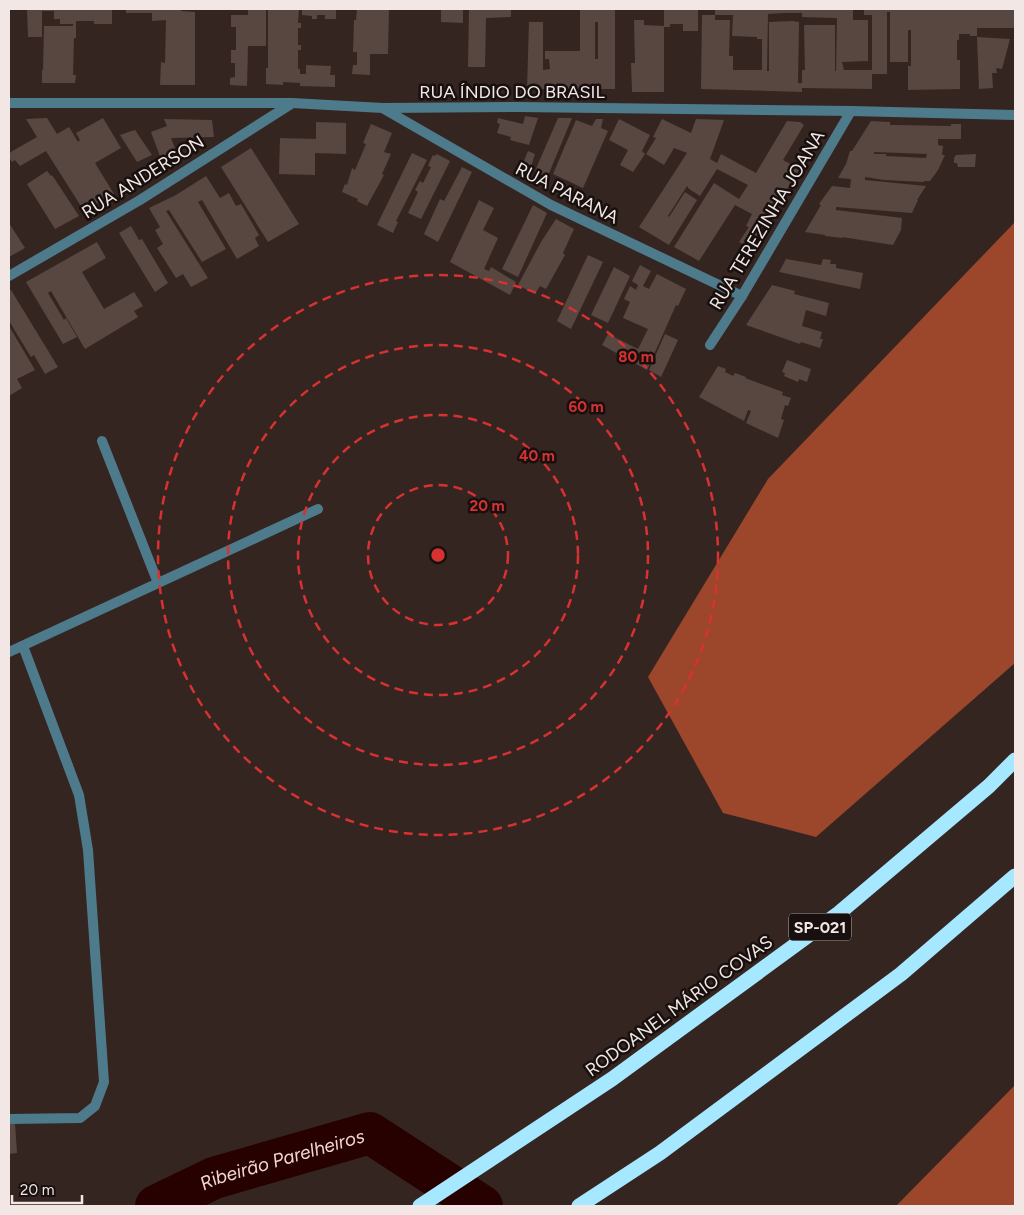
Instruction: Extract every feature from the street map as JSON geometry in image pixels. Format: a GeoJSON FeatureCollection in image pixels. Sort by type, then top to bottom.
{"type":"FeatureCollection","features":[{"type":"Feature","properties":{"kind":"highway","name":"RODOANEL MÁRIO COVAS"},"geometry":{"type":"LineString","coordinates":[[420,1206],[612,1079],[839,913],[989,786],[1015,760]]}},
{"type":"Feature","properties":{"kind":"highway"},"geometry":{"type":"LineString","coordinates":[[579,1206],[660,1153],[901,974],[1015,876]]}},
{"type":"Feature","properties":{"kind":"street","name":"RUA ÍNDIO DO BRASIL"},"geometry":{"type":"LineString","coordinates":[[9,103],[292,103],[383,108],[518,107],[1015,115]]}},
{"type":"Feature","properties":{"kind":"street","name":"RUA ANDERSON"},"geometry":{"type":"LineString","coordinates":[[9,276],[140,200],[292,103]]}},
{"type":"Feature","properties":{"kind":"street","name":"RUA PARANA"},"geometry":{"type":"LineString","coordinates":[[383,108],[551,206],[742,296]]}},
{"type":"Feature","properties":{"kind":"street","name":"RUA TEREZINHA JOANA"},"geometry":{"type":"LineString","coordinates":[[710,345],[742,296],[851,111]]}},
{"type":"Feature","properties":{"kind":"street"},"geometry":{"type":"LineString","coordinates":[[102,441],[158,583]]}},
{"type":"Feature","properties":{"kind":"street"},"geometry":{"type":"LineString","coordinates":[[9,652],[318,509]]}},
{"type":"Feature","properties":{"kind":"street"},"geometry":{"type":"LineString","coordinates":[[9,1119],[80,1118],[95,1106],[104,1082],[88,850],[79,795],[23,646]]}},
{"type":"Feature","properties":{"kind":"shaded area"},"geometry":{"type":"Polygon","coordinates":[[[1015,222],[1015,663],[816,837],[723,813],[648,677],[768,479],[1015,222]]]}},
{"type":"Feature","properties":{"kind":"shaded area"},"geometry":{"type":"Polygon","coordinates":[[[1015,1085],[1015,1206],[896,1206],[1015,1085]]]}},
{"type":"Feature","properties":{"kind":"building"},"geometry":{"type":"Polygon","coordinates":[[[27,9],[112,9],[112,24],[76,21],[73,75],[76,75],[75,83],[42,83],[44,26],[73,26],[73,24],[60,24],[60,19],[54,19],[54,11],[42,11],[42,37],[28,37],[27,9]]]}},
{"type":"Feature","properties":{"kind":"building"},"geometry":{"type":"Polygon","coordinates":[[[126,9],[181,9],[181,11],[195,12],[195,85],[160,85],[161,62],[165,63],[166,20],[152,21],[152,13],[126,13],[126,9]]]}},
{"type":"Feature","properties":{"kind":"building"},"geometry":{"type":"Polygon","coordinates":[[[248,9],[266,9],[266,46],[248,46],[247,86],[230,85],[230,78],[235,77],[235,63],[231,63],[231,50],[236,50],[236,27],[231,27],[231,15],[248,15],[248,9]]]}},
{"type":"Feature","properties":{"kind":"building"},"geometry":{"type":"Polygon","coordinates":[[[268,9],[299,9],[298,23],[301,23],[301,28],[298,28],[298,45],[301,45],[301,50],[298,50],[298,69],[300,69],[300,74],[306,74],[306,65],[331,66],[330,75],[335,75],[335,87],[300,86],[300,83],[283,82],[283,85],[266,84],[266,68],[268,68],[268,9]]]}},
{"type":"Feature","properties":{"kind":"building"},"geometry":{"type":"Polygon","coordinates":[[[302,9],[336,9],[336,19],[325,19],[325,15],[317,15],[317,19],[312,19],[312,16],[302,15],[302,9]]]}},
{"type":"Feature","properties":{"kind":"building"},"geometry":{"type":"Polygon","coordinates":[[[357,9],[389,9],[388,54],[370,54],[370,75],[352,74],[353,65],[357,65],[357,52],[353,52],[354,20],[356,20],[357,9]]]}},
{"type":"Feature","properties":{"kind":"building"},"geometry":{"type":"Polygon","coordinates":[[[441,9],[463,9],[463,23],[441,22],[441,9]]]}},
{"type":"Feature","properties":{"kind":"building"},"geometry":{"type":"Polygon","coordinates":[[[469,9],[511,9],[511,17],[486,18],[485,67],[468,67],[469,9]]]}},
{"type":"Feature","properties":{"kind":"building"},"geometry":{"type":"Polygon","coordinates":[[[580,9],[615,9],[615,89],[527,89],[529,22],[543,22],[543,70],[550,69],[549,59],[545,59],[545,51],[580,51],[580,9]],[[595,22],[595,59],[598,59],[598,22],[595,22]]]}},
{"type":"Feature","properties":{"kind":"building"},"geometry":{"type":"Polygon","coordinates":[[[664,9],[698,9],[698,31],[683,31],[683,24],[670,24],[670,27],[664,27],[664,92],[632,92],[631,63],[635,63],[634,20],[644,20],[644,25],[664,26],[664,9]]]}},
{"type":"Feature","properties":{"kind":"building"},"geometry":{"type":"Polygon","coordinates":[[[715,9],[853,9],[853,20],[868,20],[868,61],[842,62],[844,70],[872,70],[872,15],[864,15],[864,9],[1015,9],[1015,28],[977,28],[977,36],[959,34],[959,40],[957,40],[957,60],[960,60],[960,89],[908,90],[908,66],[911,66],[911,30],[908,30],[908,62],[890,62],[890,12],[887,12],[887,74],[872,74],[872,89],[802,88],[802,92],[701,89],[702,15],[715,15],[715,9]],[[802,13],[768,14],[767,71],[769,71],[769,22],[799,22],[798,83],[802,83],[802,70],[805,70],[804,25],[835,25],[836,71],[837,18],[802,17],[802,13]],[[715,15],[715,20],[730,20],[729,56],[733,56],[733,70],[762,70],[762,39],[732,36],[733,15],[715,15]]]}},
{"type":"Feature","properties":{"kind":"building"},"geometry":{"type":"Polygon","coordinates":[[[977,37],[1010,39],[1002,69],[996,68],[997,73],[992,73],[993,88],[979,89],[977,37]]]}},
{"type":"Feature","properties":{"kind":"building"},"geometry":{"type":"Polygon","coordinates":[[[525,116],[538,118],[529,145],[510,140],[511,137],[497,133],[500,124],[497,123],[498,118],[523,124],[525,116]]]}},
{"type":"Feature","properties":{"kind":"building"},"geometry":{"type":"Polygon","coordinates":[[[47,118],[57,134],[69,127],[78,142],[80,140],[76,133],[103,118],[121,148],[95,163],[114,194],[84,211],[46,151],[20,166],[15,160],[12,162],[9,153],[37,137],[26,119],[47,118]]]}},
{"type":"Feature","properties":{"kind":"building"},"geometry":{"type":"Polygon","coordinates":[[[558,118],[572,118],[547,178],[535,171],[558,118]]]}},
{"type":"Feature","properties":{"kind":"building"},"geometry":{"type":"Polygon","coordinates":[[[164,119],[212,120],[214,137],[171,138],[177,154],[161,159],[151,132],[167,126],[164,119]]]}},
{"type":"Feature","properties":{"kind":"building"},"geometry":{"type":"Polygon","coordinates":[[[596,119],[603,119],[601,128],[608,131],[583,188],[553,174],[576,120],[592,126],[596,119]]]}},
{"type":"Feature","properties":{"kind":"building"},"geometry":{"type":"Polygon","coordinates":[[[619,119],[650,135],[642,151],[645,154],[633,172],[620,165],[628,150],[609,140],[619,119]]]}},
{"type":"Feature","properties":{"kind":"building"},"geometry":{"type":"Polygon","coordinates":[[[662,119],[691,133],[696,119],[724,120],[710,159],[717,163],[721,154],[756,173],[787,121],[800,122],[804,125],[783,160],[800,169],[749,248],[739,242],[749,227],[746,226],[752,214],[735,205],[699,261],[674,247],[714,183],[739,199],[748,185],[717,169],[700,196],[687,186],[668,216],[685,192],[697,200],[669,245],[639,227],[687,153],[674,148],[664,165],[646,154],[656,138],[653,137],[662,119]]]}},
{"type":"Feature","properties":{"kind":"building"},"geometry":{"type":"Polygon","coordinates":[[[871,121],[890,122],[890,125],[951,126],[951,124],[961,124],[961,139],[938,139],[938,145],[943,146],[942,155],[945,155],[930,181],[884,180],[865,177],[865,180],[926,186],[917,200],[912,213],[836,207],[836,210],[902,218],[901,230],[893,245],[805,232],[821,205],[819,204],[832,186],[850,188],[851,179],[838,178],[846,164],[850,151],[852,151],[871,121]],[[874,152],[874,154],[886,154],[886,156],[926,158],[927,154],[874,152]]]}},
{"type":"Feature","properties":{"kind":"building"},"geometry":{"type":"Polygon","coordinates":[[[316,122],[346,123],[346,154],[315,153],[315,175],[279,174],[280,138],[316,139],[316,122]]]}},
{"type":"Feature","properties":{"kind":"building"},"geometry":{"type":"Polygon","coordinates":[[[371,124],[392,133],[384,152],[391,154],[382,174],[384,175],[367,206],[357,201],[358,199],[342,192],[345,184],[347,185],[352,168],[355,170],[366,144],[363,143],[371,124]]]}},
{"type":"Feature","properties":{"kind":"building"},"geometry":{"type":"Polygon","coordinates":[[[135,130],[152,155],[137,162],[120,135],[135,130]]]}},
{"type":"Feature","properties":{"kind":"building"},"geometry":{"type":"Polygon","coordinates":[[[251,148],[299,224],[268,242],[221,167],[251,148]]]}},
{"type":"Feature","properties":{"kind":"building"},"geometry":{"type":"Polygon","coordinates":[[[528,151],[535,154],[531,167],[523,163],[528,151]]]}},
{"type":"Feature","properties":{"kind":"building"},"geometry":{"type":"Polygon","coordinates":[[[412,153],[427,160],[396,221],[398,222],[393,233],[377,225],[412,153]]]}},
{"type":"Feature","properties":{"kind":"building"},"geometry":{"type":"Polygon","coordinates":[[[437,154],[450,161],[421,219],[408,213],[418,192],[415,190],[420,181],[423,183],[431,167],[428,166],[431,159],[433,155],[437,154]]]}},
{"type":"Feature","properties":{"kind":"building"},"geometry":{"type":"Polygon","coordinates":[[[976,154],[975,167],[958,167],[957,163],[954,163],[956,155],[976,154]]]}},
{"type":"Feature","properties":{"kind":"building"},"geometry":{"type":"Polygon","coordinates":[[[462,167],[472,172],[438,242],[424,234],[440,199],[444,201],[462,167]]]}},
{"type":"Feature","properties":{"kind":"building"},"geometry":{"type":"Polygon","coordinates":[[[47,171],[52,175],[79,216],[55,229],[27,184],[47,171]]]}},
{"type":"Feature","properties":{"kind":"building"},"geometry":{"type":"Polygon","coordinates":[[[206,176],[220,198],[229,193],[236,206],[241,204],[259,235],[255,238],[259,246],[237,259],[202,200],[198,202],[226,249],[202,262],[169,210],[166,211],[208,278],[191,287],[183,274],[176,278],[157,248],[163,244],[155,230],[160,227],[149,208],[176,195],[206,176]]]}},
{"type":"Feature","properties":{"kind":"building"},"geometry":{"type":"Polygon","coordinates":[[[479,200],[494,208],[483,230],[498,238],[484,269],[489,271],[491,267],[516,282],[510,295],[450,262],[479,200]]]}},
{"type":"Feature","properties":{"kind":"building"},"geometry":{"type":"Polygon","coordinates":[[[533,205],[547,213],[518,277],[502,269],[533,205]]]}},
{"type":"Feature","properties":{"kind":"building"},"geometry":{"type":"Polygon","coordinates":[[[556,219],[574,229],[563,253],[565,255],[546,289],[540,286],[535,294],[518,285],[541,242],[556,219]]]}},
{"type":"Feature","properties":{"kind":"building"},"geometry":{"type":"Polygon","coordinates":[[[9,223],[25,248],[9,257],[9,223]]]}},
{"type":"Feature","properties":{"kind":"building"},"geometry":{"type":"Polygon","coordinates":[[[131,226],[139,240],[142,239],[168,283],[155,292],[119,233],[131,226]]]}},
{"type":"Feature","properties":{"kind":"building"},"geometry":{"type":"Polygon","coordinates":[[[97,242],[106,258],[82,272],[104,309],[134,292],[143,306],[134,311],[138,317],[85,349],[51,291],[48,293],[77,337],[63,344],[26,282],[97,242]]]}},
{"type":"Feature","properties":{"kind":"building"},"geometry":{"type":"Polygon","coordinates":[[[588,255],[603,262],[571,329],[557,321],[588,255]]]}},
{"type":"Feature","properties":{"kind":"building"},"geometry":{"type":"Polygon","coordinates":[[[786,259],[821,265],[823,259],[831,260],[830,264],[836,264],[836,268],[863,273],[860,289],[779,272],[786,259]]]}},
{"type":"Feature","properties":{"kind":"building"},"geometry":{"type":"Polygon","coordinates":[[[640,265],[651,271],[643,286],[649,289],[657,274],[686,289],[678,306],[676,305],[647,370],[602,345],[608,334],[638,349],[648,329],[623,318],[630,302],[624,299],[630,286],[636,290],[638,285],[632,281],[640,265]]]}},
{"type":"Feature","properties":{"kind":"building"},"geometry":{"type":"Polygon","coordinates":[[[614,267],[630,276],[608,323],[591,315],[614,267]]]}},
{"type":"Feature","properties":{"kind":"building"},"geometry":{"type":"Polygon","coordinates":[[[772,285],[795,291],[794,294],[829,303],[826,316],[806,310],[802,326],[822,332],[820,339],[823,339],[820,348],[801,342],[800,344],[746,325],[772,285]]]}},
{"type":"Feature","properties":{"kind":"building"},"geometry":{"type":"Polygon","coordinates":[[[11,290],[58,367],[45,374],[34,355],[31,357],[9,321],[9,291],[11,290]]]}},
{"type":"Feature","properties":{"kind":"building"},"geometry":{"type":"Polygon","coordinates":[[[9,326],[35,370],[17,379],[22,388],[9,396],[9,326]]]}},
{"type":"Feature","properties":{"kind":"building"},"geometry":{"type":"Polygon","coordinates":[[[665,334],[678,340],[661,377],[649,370],[665,334]]]}},
{"type":"Feature","properties":{"kind":"building"},"geometry":{"type":"Polygon","coordinates":[[[787,360],[811,369],[807,382],[799,379],[798,382],[784,376],[785,373],[782,372],[787,360]]]}},
{"type":"Feature","properties":{"kind":"building"},"geometry":{"type":"Polygon","coordinates":[[[718,366],[726,369],[725,372],[733,376],[735,373],[746,377],[783,392],[782,395],[791,398],[788,406],[785,405],[781,419],[784,420],[778,438],[746,423],[751,411],[748,410],[744,421],[699,397],[718,366]]]}},
{"type":"Feature","properties":{"kind":"building"},"geometry":{"type":"Polygon","coordinates":[[[9,1124],[15,1124],[17,1153],[9,1154],[9,1124]]]}},
{"type":"Feature","properties":{"kind":"waterway","name":"Ribeirão Parelheiros"},"geometry":{"type":"LineString","coordinates":[[156,1206],[214,1178],[370,1133],[482,1206]]}}]}
